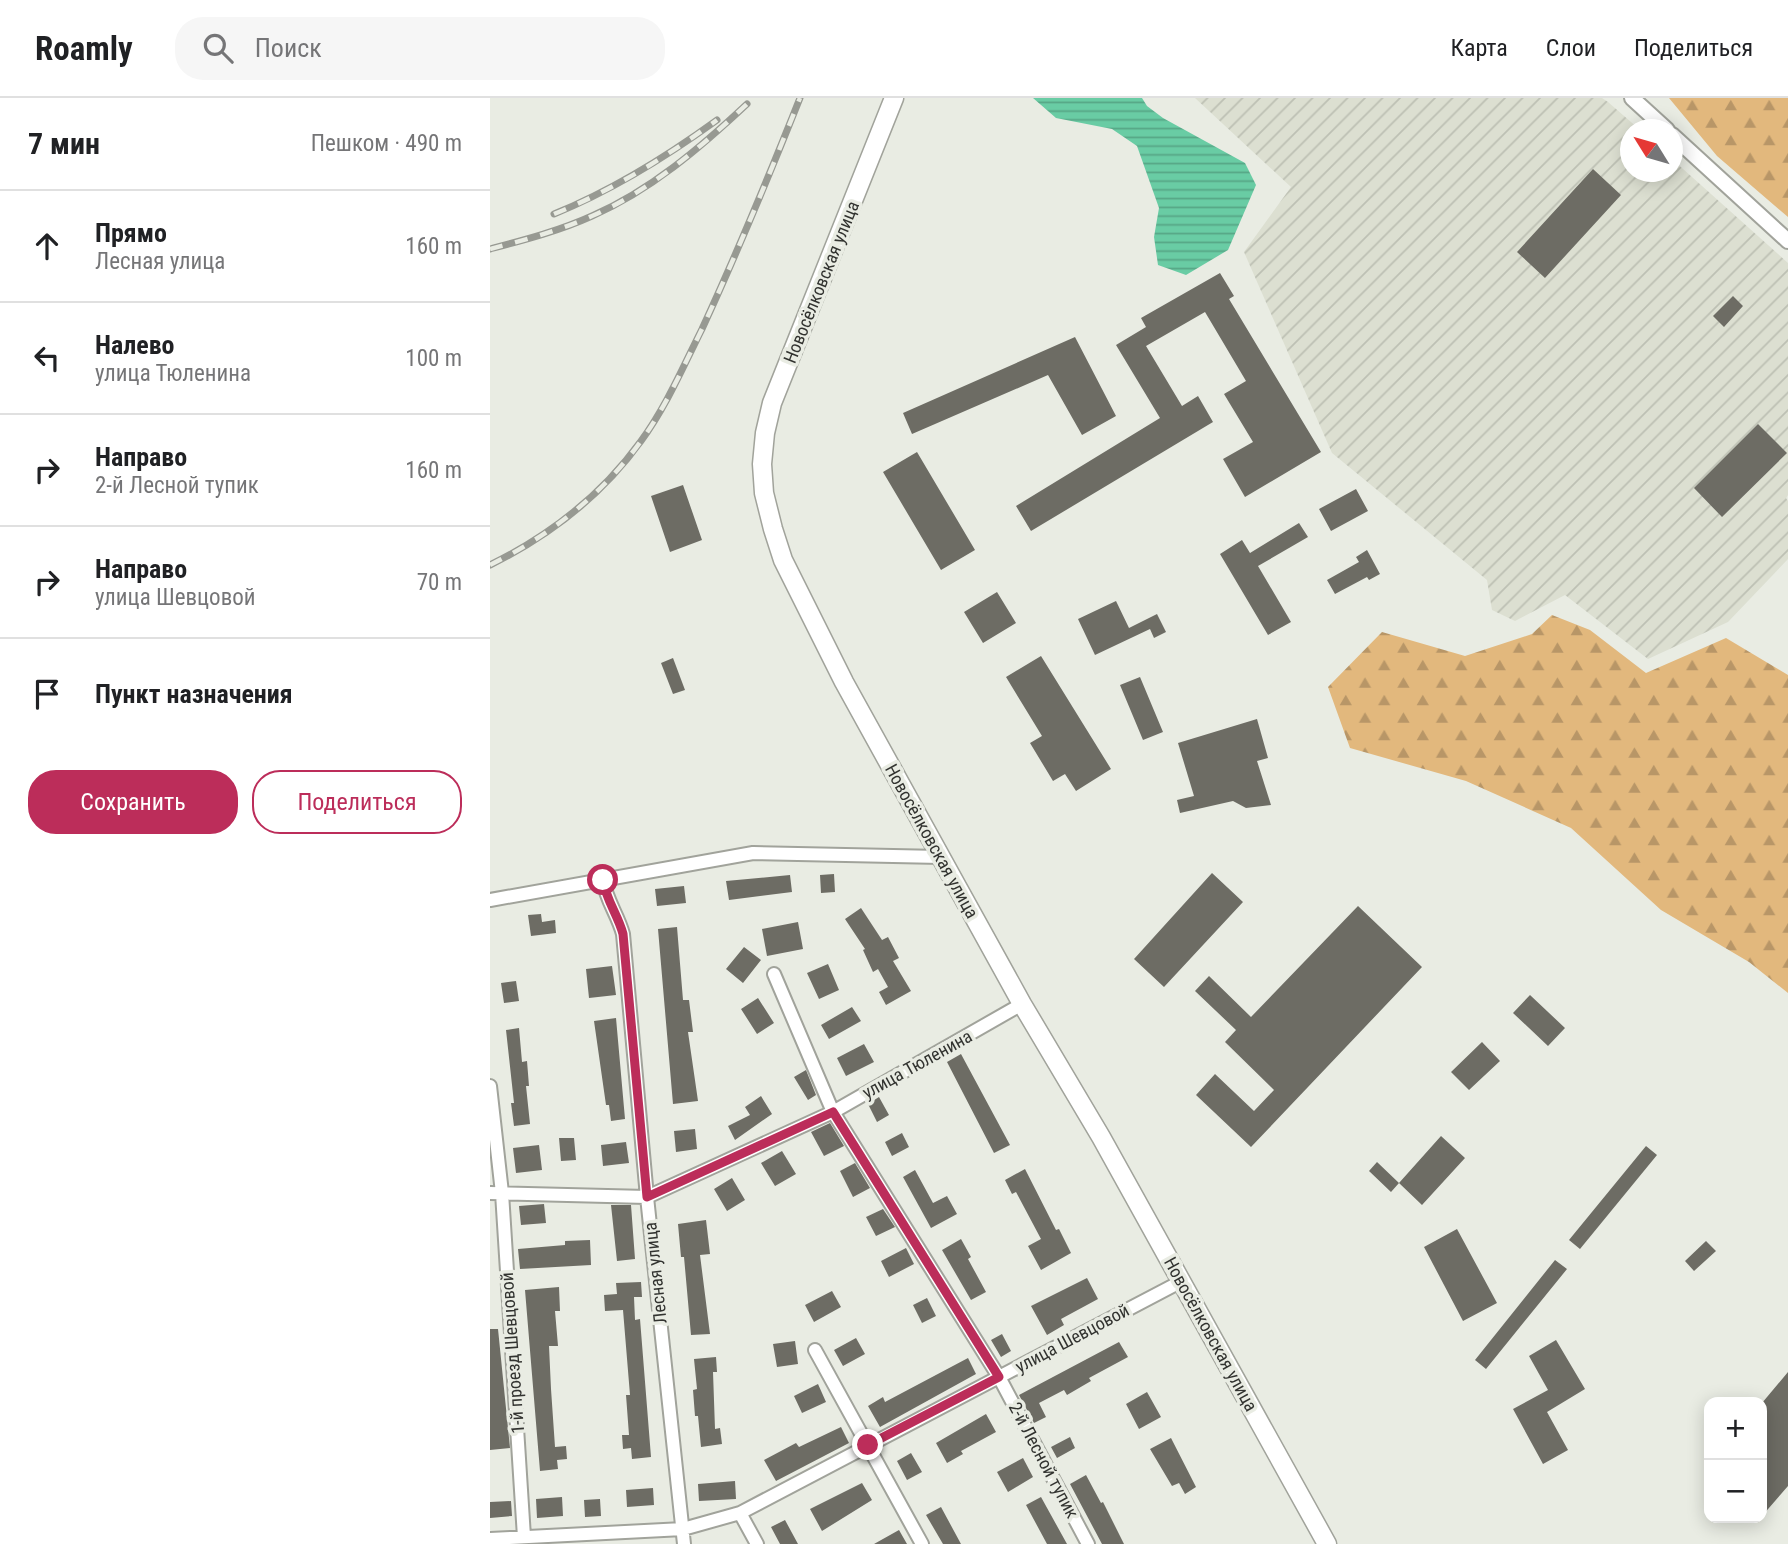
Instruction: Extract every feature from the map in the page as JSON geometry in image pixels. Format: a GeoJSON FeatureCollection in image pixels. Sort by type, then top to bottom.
{"type":"FeatureCollection","features":[{"type":"Feature","properties":{"kind":"main road","name":"Новосёлковская улица"},"geometry":{"type":"LineString","coordinates":[[894,98],[772,403],[762,464],[767,505],[783,560],[844,682],[1022,1004],[1101,1137],[1327,1544]]}},
{"type":"Feature","properties":{"kind":"street"},"geometry":{"type":"LineString","coordinates":[[1632,98],[1655,119]]}},
{"type":"Feature","properties":{"kind":"street"},"geometry":{"type":"LineString","coordinates":[[1683,145],[1788,241]]}},
{"type":"Feature","properties":{"kind":"street"},"geometry":{"type":"LineString","coordinates":[[490,900],[707,859],[753,853],[941,857]]}},
{"type":"Feature","properties":{"kind":"street","name":"Лесная улица"},"geometry":{"type":"LineString","coordinates":[[603,880],[605,895],[619,918],[623,934],[647,1197],[684,1544]]}},
{"type":"Feature","properties":{"kind":"street","name":"2-й Лесной тупик"},"geometry":{"type":"LineString","coordinates":[[774,974],[833,1112],[999,1377],[1088,1544]]}},
{"type":"Feature","properties":{"kind":"street","name":"улица Тюленина"},"geometry":{"type":"LineString","coordinates":[[496,1193],[647,1197],[833,1112],[1022,1004]]}},
{"type":"Feature","properties":{"kind":"street","name":"1-й проезд Шевцовой"},"geometry":{"type":"LineString","coordinates":[[490,1086],[524,1537]]}},
{"type":"Feature","properties":{"kind":"street","name":"улица Шевцовой"},"geometry":{"type":"LineString","coordinates":[[490,1539],[683,1529],[740,1513],[1182,1281]]}},
{"type":"Feature","properties":{"kind":"street"},"geometry":{"type":"LineString","coordinates":[[815,1350],[922,1544]]}},
{"type":"Feature","properties":{"kind":"street"},"geometry":{"type":"LineString","coordinates":[[740,1513],[757,1544]]}},
{"type":"Feature","properties":{"kind":"shaded area"},"geometry":{"type":"Polygon","coordinates":[[[1033,98],[1142,98],[1147,106],[1163,118],[1245,163],[1256,185],[1228,250],[1186,275],[1158,265],[1154,237],[1159,208],[1137,146],[1112,129],[1056,118],[1033,98]]]}},
{"type":"Feature","properties":{"kind":"shaded area"},"geometry":{"type":"Polygon","coordinates":[[[1195,98],[1602,98],[1608,102],[1628,119],[1620,119],[1620,182],[1683,182],[1683,169],[1788,263],[1788,559],[1728,622],[1648,659],[1565,595],[1515,621],[1492,610],[1487,580],[1332,453],[1244,252],[1291,187],[1195,98]]]}},
{"type":"Feature","properties":{"kind":"green space"},"geometry":{"type":"Polygon","coordinates":[[[1669,98],[1788,98],[1788,217],[1717,156],[1669,98]]]}},
{"type":"Feature","properties":{"kind":"green space"},"geometry":{"type":"Polygon","coordinates":[[[1552,615],[1590,630],[1646,673],[1726,638],[1788,675],[1788,993],[1749,962],[1661,910],[1571,828],[1466,781],[1350,748],[1328,687],[1382,632],[1465,656],[1532,634],[1552,615]]]}},
{"type":"Feature","properties":{"kind":"building"},"geometry":{"type":"Polygon","coordinates":[[[1593,169],[1621,195],[1545,278],[1517,252],[1593,169]]]}},
{"type":"Feature","properties":{"kind":"building"},"geometry":{"type":"Polygon","coordinates":[[[1220,273],[1234,296],[1229,299],[1321,452],[1245,497],[1223,459],[1253,442],[1224,394],[1246,381],[1205,312],[1146,346],[1182,406],[1198,396],[1213,422],[1031,531],[1016,506],[1160,418],[1116,345],[1146,327],[1141,318],[1220,273]]]}},
{"type":"Feature","properties":{"kind":"building"},"geometry":{"type":"Polygon","coordinates":[[[1733,296],[1743,306],[1724,327],[1713,316],[1733,296]]]}},
{"type":"Feature","properties":{"kind":"building"},"geometry":{"type":"Polygon","coordinates":[[[1075,337],[1116,416],[1082,435],[1048,375],[912,434],[903,413],[1075,337]]]}},
{"type":"Feature","properties":{"kind":"building"},"geometry":{"type":"Polygon","coordinates":[[[1758,424],[1787,453],[1722,517],[1694,488],[1758,424]]]}},
{"type":"Feature","properties":{"kind":"building"},"geometry":{"type":"Polygon","coordinates":[[[917,452],[975,550],[941,570],[883,472],[917,452]]]}},
{"type":"Feature","properties":{"kind":"building"},"geometry":{"type":"Polygon","coordinates":[[[683,485],[702,540],[670,552],[651,496],[683,485]]]}},
{"type":"Feature","properties":{"kind":"building"},"geometry":{"type":"Polygon","coordinates":[[[1356,489],[1368,511],[1331,531],[1319,509],[1356,489]]]}},
{"type":"Feature","properties":{"kind":"building"},"geometry":{"type":"Polygon","coordinates":[[[1299,523],[1308,537],[1258,566],[1291,622],[1268,635],[1220,554],[1242,540],[1250,553],[1299,523]]]}},
{"type":"Feature","properties":{"kind":"building"},"geometry":{"type":"Polygon","coordinates":[[[1367,550],[1380,574],[1369,580],[1367,577],[1335,594],[1327,580],[1359,562],[1356,557],[1367,550]]]}},
{"type":"Feature","properties":{"kind":"building"},"geometry":{"type":"Polygon","coordinates":[[[997,592],[1016,623],[983,643],[964,612],[997,592]]]}},
{"type":"Feature","properties":{"kind":"building"},"geometry":{"type":"Polygon","coordinates":[[[1116,601],[1129,628],[1157,614],[1166,632],[1154,638],[1150,629],[1095,655],[1078,619],[1116,601]]]}},
{"type":"Feature","properties":{"kind":"building"},"geometry":{"type":"Polygon","coordinates":[[[1041,656],[1111,769],[1076,791],[1065,774],[1053,781],[1030,743],[1042,736],[1006,677],[1041,656]]]}},
{"type":"Feature","properties":{"kind":"building"},"geometry":{"type":"Polygon","coordinates":[[[673,658],[685,690],[673,694],[661,663],[673,658]]]}},
{"type":"Feature","properties":{"kind":"building"},"geometry":{"type":"Polygon","coordinates":[[[1140,677],[1163,732],[1143,740],[1120,685],[1140,677]]]}},
{"type":"Feature","properties":{"kind":"building"},"geometry":{"type":"Polygon","coordinates":[[[1257,719],[1268,758],[1257,761],[1271,805],[1246,808],[1233,801],[1180,813],[1177,800],[1194,796],[1178,743],[1257,719]]]}},
{"type":"Feature","properties":{"kind":"building"},"geometry":{"type":"Polygon","coordinates":[[[1212,873],[1243,902],[1164,987],[1134,959],[1212,873]]]}},
{"type":"Feature","properties":{"kind":"building"},"geometry":{"type":"Polygon","coordinates":[[[834,874],[835,892],[821,893],[820,875],[834,874]]]}},
{"type":"Feature","properties":{"kind":"building"},"geometry":{"type":"Polygon","coordinates":[[[790,875],[792,892],[729,900],[726,881],[790,875]]]}},
{"type":"Feature","properties":{"kind":"building"},"geometry":{"type":"Polygon","coordinates":[[[684,886],[686,903],[657,906],[655,889],[684,886]]]}},
{"type":"Feature","properties":{"kind":"building"},"geometry":{"type":"Polygon","coordinates":[[[1358,906],[1422,967],[1251,1147],[1196,1095],[1215,1074],[1254,1111],[1274,1090],[1225,1042],[1236,1030],[1195,991],[1209,976],[1251,1017],[1358,906]]]}},
{"type":"Feature","properties":{"kind":"building"},"geometry":{"type":"Polygon","coordinates":[[[861,908],[882,940],[888,937],[899,958],[893,961],[911,991],[886,1005],[879,992],[888,987],[878,969],[873,972],[863,950],[865,949],[845,919],[861,908]]]}},
{"type":"Feature","properties":{"kind":"building"},"geometry":{"type":"Polygon","coordinates":[[[541,914],[542,922],[555,920],[556,933],[531,936],[528,915],[541,914]]]}},
{"type":"Feature","properties":{"kind":"building"},"geometry":{"type":"Polygon","coordinates":[[[798,922],[803,949],[767,956],[762,929],[798,922]]]}},
{"type":"Feature","properties":{"kind":"building"},"geometry":{"type":"Polygon","coordinates":[[[677,927],[683,1000],[689,1000],[693,1032],[688,1032],[698,1101],[673,1104],[658,929],[677,927]]]}},
{"type":"Feature","properties":{"kind":"building"},"geometry":{"type":"Polygon","coordinates":[[[744,947],[761,960],[743,983],[726,969],[744,947]]]}},
{"type":"Feature","properties":{"kind":"building"},"geometry":{"type":"Polygon","coordinates":[[[828,964],[839,990],[819,999],[807,973],[828,964]]]}},
{"type":"Feature","properties":{"kind":"building"},"geometry":{"type":"Polygon","coordinates":[[[612,966],[616,995],[589,998],[586,969],[612,966]]]}},
{"type":"Feature","properties":{"kind":"building"},"geometry":{"type":"Polygon","coordinates":[[[516,981],[519,1001],[504,1003],[501,983],[516,981]]]}},
{"type":"Feature","properties":{"kind":"building"},"geometry":{"type":"Polygon","coordinates":[[[1530,995],[1565,1028],[1548,1046],[1513,1013],[1530,995]]]}},
{"type":"Feature","properties":{"kind":"building"},"geometry":{"type":"Polygon","coordinates":[[[758,998],[774,1023],[757,1034],[741,1009],[758,998]]]}},
{"type":"Feature","properties":{"kind":"building"},"geometry":{"type":"Polygon","coordinates":[[[852,1007],[861,1021],[829,1039],[821,1025],[852,1007]]]}},
{"type":"Feature","properties":{"kind":"building"},"geometry":{"type":"Polygon","coordinates":[[[616,1018],[625,1119],[611,1121],[609,1105],[606,1105],[594,1021],[616,1018]]]}},
{"type":"Feature","properties":{"kind":"building"},"geometry":{"type":"Polygon","coordinates":[[[519,1028],[522,1062],[527,1061],[529,1086],[526,1086],[530,1124],[514,1126],[506,1030],[519,1028]]]}},
{"type":"Feature","properties":{"kind":"building"},"geometry":{"type":"Polygon","coordinates":[[[1482,1042],[1500,1061],[1469,1090],[1451,1072],[1482,1042]]]}},
{"type":"Feature","properties":{"kind":"building"},"geometry":{"type":"Polygon","coordinates":[[[864,1044],[874,1062],[846,1076],[837,1058],[864,1044]]]}},
{"type":"Feature","properties":{"kind":"building"},"geometry":{"type":"Polygon","coordinates":[[[961,1054],[1010,1145],[994,1153],[947,1062],[961,1054]]]}},
{"type":"Feature","properties":{"kind":"building"},"geometry":{"type":"Polygon","coordinates":[[[806,1070],[816,1095],[808,1100],[794,1077],[806,1070]]]}},
{"type":"Feature","properties":{"kind":"building"},"geometry":{"type":"Polygon","coordinates":[[[761,1096],[772,1114],[735,1140],[728,1126],[750,1115],[745,1107],[761,1096]]]}},
{"type":"Feature","properties":{"kind":"building"},"geometry":{"type":"Polygon","coordinates":[[[879,1097],[889,1115],[877,1122],[868,1104],[879,1097]]]}},
{"type":"Feature","properties":{"kind":"building"},"geometry":{"type":"Polygon","coordinates":[[[830,1123],[844,1146],[824,1156],[811,1132],[830,1123]]]}},
{"type":"Feature","properties":{"kind":"building"},"geometry":{"type":"Polygon","coordinates":[[[695,1129],[697,1149],[676,1152],[674,1131],[695,1129]]]}},
{"type":"Feature","properties":{"kind":"building"},"geometry":{"type":"Polygon","coordinates":[[[902,1133],[909,1147],[892,1156],[885,1142],[902,1133]]]}},
{"type":"Feature","properties":{"kind":"building"},"geometry":{"type":"Polygon","coordinates":[[[1441,1136],[1465,1158],[1422,1205],[1399,1183],[1441,1136]]]}},
{"type":"Feature","properties":{"kind":"building"},"geometry":{"type":"Polygon","coordinates":[[[559,1138],[574,1138],[576,1160],[561,1161],[559,1138]]]}},
{"type":"Feature","properties":{"kind":"building"},"geometry":{"type":"Polygon","coordinates":[[[626,1142],[629,1163],[603,1166],[601,1145],[626,1142]]]}},
{"type":"Feature","properties":{"kind":"building"},"geometry":{"type":"Polygon","coordinates":[[[539,1145],[542,1170],[516,1173],[513,1148],[539,1145]]]}},
{"type":"Feature","properties":{"kind":"building"},"geometry":{"type":"Polygon","coordinates":[[[1646,1146],[1657,1155],[1580,1249],[1569,1240],[1646,1146]]]}},
{"type":"Feature","properties":{"kind":"building"},"geometry":{"type":"Polygon","coordinates":[[[782,1151],[796,1174],[775,1186],[761,1163],[782,1151]]]}},
{"type":"Feature","properties":{"kind":"building"},"geometry":{"type":"Polygon","coordinates":[[[1377,1162],[1399,1183],[1391,1192],[1369,1171],[1377,1162]]]}},
{"type":"Feature","properties":{"kind":"building"},"geometry":{"type":"Polygon","coordinates":[[[855,1163],[870,1188],[853,1197],[840,1171],[855,1163]]]}},
{"type":"Feature","properties":{"kind":"building"},"geometry":{"type":"Polygon","coordinates":[[[1025,1169],[1056,1230],[1059,1229],[1071,1253],[1041,1270],[1028,1246],[1041,1239],[1016,1192],[1012,1194],[1005,1180],[1025,1169]]]}},
{"type":"Feature","properties":{"kind":"building"},"geometry":{"type":"Polygon","coordinates":[[[915,1170],[933,1203],[947,1196],[957,1214],[931,1228],[903,1177],[915,1170]]]}},
{"type":"Feature","properties":{"kind":"building"},"geometry":{"type":"Polygon","coordinates":[[[732,1178],[745,1200],[727,1211],[714,1189],[732,1178]]]}},
{"type":"Feature","properties":{"kind":"building"},"geometry":{"type":"Polygon","coordinates":[[[544,1204],[546,1223],[521,1225],[519,1206],[544,1204]]]}},
{"type":"Feature","properties":{"kind":"building"},"geometry":{"type":"Polygon","coordinates":[[[611,1205],[631,1205],[635,1259],[617,1261],[611,1205]]]}},
{"type":"Feature","properties":{"kind":"building"},"geometry":{"type":"Polygon","coordinates":[[[883,1209],[895,1227],[876,1236],[866,1217],[883,1209]]]}},
{"type":"Feature","properties":{"kind":"building"},"geometry":{"type":"Polygon","coordinates":[[[706,1220],[710,1254],[700,1255],[710,1334],[691,1335],[684,1257],[681,1257],[678,1224],[706,1220]]]}},
{"type":"Feature","properties":{"kind":"building"},"geometry":{"type":"Polygon","coordinates":[[[1457,1229],[1497,1303],[1463,1321],[1424,1247],[1457,1229]]]}},
{"type":"Feature","properties":{"kind":"building"},"geometry":{"type":"Polygon","coordinates":[[[961,1239],[971,1257],[968,1259],[986,1292],[971,1300],[942,1250],[961,1239]]]}},
{"type":"Feature","properties":{"kind":"building"},"geometry":{"type":"Polygon","coordinates":[[[590,1240],[591,1265],[520,1269],[518,1249],[565,1245],[565,1241],[590,1240]]]}},
{"type":"Feature","properties":{"kind":"building"},"geometry":{"type":"Polygon","coordinates":[[[1706,1241],[1716,1251],[1694,1271],[1685,1261],[1706,1241]]]}},
{"type":"Feature","properties":{"kind":"building"},"geometry":{"type":"Polygon","coordinates":[[[906,1248],[914,1264],[889,1277],[881,1261],[906,1248]]]}},
{"type":"Feature","properties":{"kind":"building"},"geometry":{"type":"Polygon","coordinates":[[[1555,1260],[1567,1269],[1486,1369],[1475,1360],[1555,1260]]]}},
{"type":"Feature","properties":{"kind":"building"},"geometry":{"type":"Polygon","coordinates":[[[1087,1278],[1098,1299],[1061,1319],[1064,1325],[1047,1335],[1031,1306],[1087,1278]]]}},
{"type":"Feature","properties":{"kind":"building"},"geometry":{"type":"Polygon","coordinates":[[[641,1282],[642,1297],[634,1297],[635,1320],[640,1319],[651,1457],[632,1459],[631,1448],[623,1449],[622,1435],[629,1435],[626,1395],[630,1395],[623,1310],[605,1311],[604,1295],[617,1294],[616,1283],[641,1282]]]}},
{"type":"Feature","properties":{"kind":"building"},"geometry":{"type":"Polygon","coordinates":[[[559,1287],[560,1311],[555,1311],[558,1346],[549,1346],[551,1389],[555,1447],[566,1446],[567,1459],[557,1460],[558,1469],[540,1471],[525,1290],[559,1287]]]}},
{"type":"Feature","properties":{"kind":"building"},"geometry":{"type":"Polygon","coordinates":[[[832,1291],[841,1307],[814,1322],[805,1305],[832,1291]]]}},
{"type":"Feature","properties":{"kind":"building"},"geometry":{"type":"Polygon","coordinates":[[[927,1298],[936,1316],[922,1323],[913,1305],[927,1298]]]}},
{"type":"Feature","properties":{"kind":"building"},"geometry":{"type":"Polygon","coordinates":[[[490,1329],[498,1329],[510,1448],[490,1450],[490,1329]]]}},
{"type":"Feature","properties":{"kind":"building"},"geometry":{"type":"Polygon","coordinates":[[[1002,1334],[1011,1351],[1001,1357],[991,1340],[1002,1334]]]}},
{"type":"Feature","properties":{"kind":"building"},"geometry":{"type":"Polygon","coordinates":[[[856,1338],[865,1354],[843,1366],[834,1350],[856,1338]]]}},
{"type":"Feature","properties":{"kind":"building"},"geometry":{"type":"Polygon","coordinates":[[[1556,1340],[1585,1389],[1547,1412],[1568,1450],[1543,1464],[1513,1409],[1548,1390],[1529,1356],[1556,1340]]]}},
{"type":"Feature","properties":{"kind":"building"},"geometry":{"type":"Polygon","coordinates":[[[795,1341],[798,1364],[777,1367],[773,1344],[795,1341]]]}},
{"type":"Feature","properties":{"kind":"building"},"geometry":{"type":"Polygon","coordinates":[[[1119,1342],[1128,1357],[1089,1378],[1091,1381],[1067,1395],[1064,1390],[1039,1403],[1046,1417],[1034,1423],[1019,1395],[1119,1342]]]}},
{"type":"Feature","properties":{"kind":"building"},"geometry":{"type":"Polygon","coordinates":[[[716,1357],[717,1372],[713,1372],[715,1429],[720,1428],[722,1444],[701,1447],[698,1416],[695,1416],[693,1390],[697,1389],[694,1359],[716,1357]]]}},
{"type":"Feature","properties":{"kind":"building"},"geometry":{"type":"Polygon","coordinates":[[[968,1358],[976,1374],[880,1427],[868,1406],[883,1397],[885,1402],[968,1358]]]}},
{"type":"Feature","properties":{"kind":"building"},"geometry":{"type":"Polygon","coordinates":[[[1788,1372],[1788,1486],[1767,1510],[1767,1460],[1767,1397],[1788,1372]]]}},
{"type":"Feature","properties":{"kind":"building"},"geometry":{"type":"Polygon","coordinates":[[[818,1384],[826,1402],[802,1413],[794,1396],[818,1384]]]}},
{"type":"Feature","properties":{"kind":"building"},"geometry":{"type":"Polygon","coordinates":[[[1147,1392],[1161,1417],[1139,1429],[1126,1404],[1147,1392]]]}},
{"type":"Feature","properties":{"kind":"building"},"geometry":{"type":"Polygon","coordinates":[[[986,1414],[996,1432],[961,1451],[963,1454],[947,1463],[936,1443],[986,1414]]]}},
{"type":"Feature","properties":{"kind":"building"},"geometry":{"type":"Polygon","coordinates":[[[841,1427],[849,1443],[776,1481],[764,1460],[796,1443],[799,1447],[841,1427]]]}},
{"type":"Feature","properties":{"kind":"building"},"geometry":{"type":"Polygon","coordinates":[[[1070,1437],[1075,1448],[1057,1458],[1051,1447],[1070,1437]]]}},
{"type":"Feature","properties":{"kind":"building"},"geometry":{"type":"Polygon","coordinates":[[[1171,1438],[1196,1487],[1185,1494],[1179,1483],[1172,1486],[1150,1449],[1171,1438]]]}},
{"type":"Feature","properties":{"kind":"building"},"geometry":{"type":"Polygon","coordinates":[[[911,1453],[922,1472],[907,1480],[897,1461],[911,1453]]]}},
{"type":"Feature","properties":{"kind":"building"},"geometry":{"type":"Polygon","coordinates":[[[1023,1458],[1033,1477],[1008,1492],[997,1472],[1023,1458]]]}},
{"type":"Feature","properties":{"kind":"building"},"geometry":{"type":"Polygon","coordinates":[[[1086,1475],[1124,1544],[1102,1544],[1070,1484],[1086,1475]]]}},
{"type":"Feature","properties":{"kind":"building"},"geometry":{"type":"Polygon","coordinates":[[[735,1481],[736,1499],[699,1501],[698,1484],[735,1481]]]}},
{"type":"Feature","properties":{"kind":"building"},"geometry":{"type":"Polygon","coordinates":[[[862,1483],[872,1500],[822,1531],[810,1509],[862,1483]]]}},
{"type":"Feature","properties":{"kind":"building"},"geometry":{"type":"Polygon","coordinates":[[[653,1488],[654,1505],[627,1507],[626,1490],[653,1488]]]}},
{"type":"Feature","properties":{"kind":"building"},"geometry":{"type":"Polygon","coordinates":[[[562,1497],[563,1516],[537,1518],[536,1499],[562,1497]]]}},
{"type":"Feature","properties":{"kind":"building"},"geometry":{"type":"Polygon","coordinates":[[[1041,1497],[1067,1544],[1047,1544],[1026,1505],[1041,1497]]]}},
{"type":"Feature","properties":{"kind":"building"},"geometry":{"type":"Polygon","coordinates":[[[600,1499],[601,1516],[585,1517],[584,1500],[600,1499]]]}},
{"type":"Feature","properties":{"kind":"building"},"geometry":{"type":"Polygon","coordinates":[[[511,1501],[512,1516],[490,1518],[490,1502],[511,1501]]]}},
{"type":"Feature","properties":{"kind":"building"},"geometry":{"type":"Polygon","coordinates":[[[941,1507],[961,1544],[943,1544],[926,1515],[941,1507]]]}},
{"type":"Feature","properties":{"kind":"building"},"geometry":{"type":"Polygon","coordinates":[[[785,1520],[798,1544],[780,1544],[771,1527],[785,1520]]]}},
{"type":"Feature","properties":{"kind":"building"},"geometry":{"type":"Polygon","coordinates":[[[899,1530],[907,1544],[874,1544],[899,1530]]]}},
{"type":"Feature","properties":{"kind":"railway"},"geometry":{"type":"LineString","coordinates":[[490,565],[533,541],[592,496],[626,461],[650,428],[702,329],[800,98]]}},
{"type":"Feature","properties":{"kind":"railway"},"geometry":{"type":"LineString","coordinates":[[490,249],[567,226],[614,206],[674,167],[747,104]]}},
{"type":"Feature","properties":{"kind":"railway"},"geometry":{"type":"LineString","coordinates":[[554,214],[638,172],[717,120]]}},
{"type":"Feature","properties":{"kind":"route"},"geometry":{"type":"LineString","coordinates":[[603,880],[605,895],[619,918],[623,934],[647,1197],[833,1112],[999,1377],[868,1445]]}}]}
